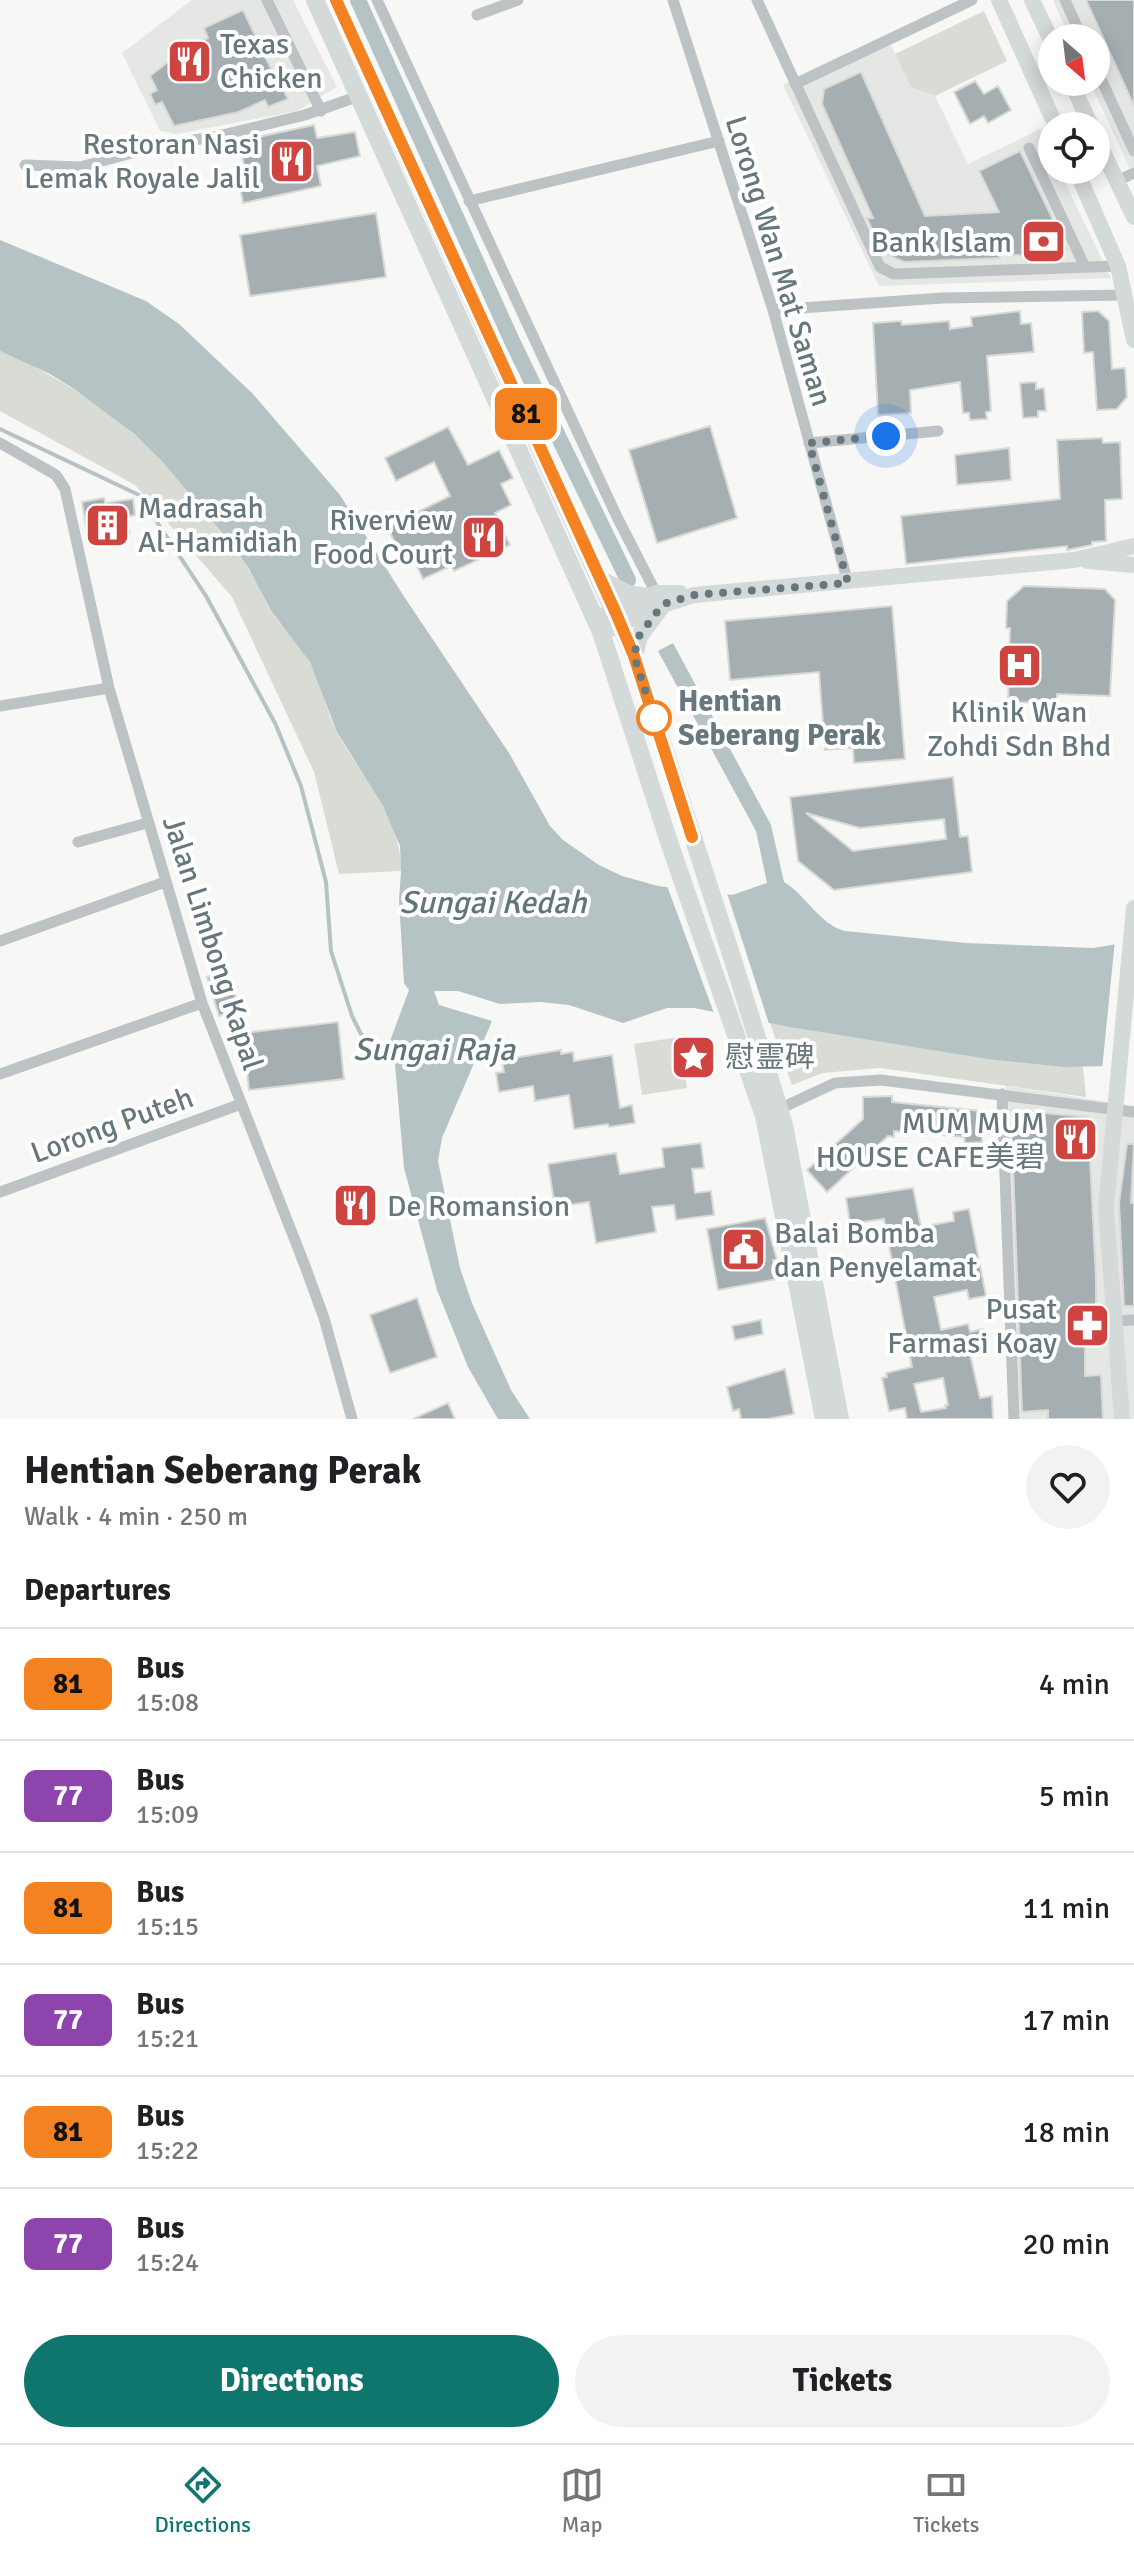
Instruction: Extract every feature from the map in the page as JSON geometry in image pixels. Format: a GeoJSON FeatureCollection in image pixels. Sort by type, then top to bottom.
{"type":"FeatureCollection","features":[{"type":"Feature","properties":{"kind":"main road"},"geometry":{"type":"LineString","coordinates":[[315,0],[598,625],[670,845],[764,1088]]}},
{"type":"Feature","properties":{"kind":"main road"},"geometry":{"type":"LineString","coordinates":[[336,0],[634,656],[692,837],[771,1112],[824,1419]]}},
{"type":"Feature","properties":{"kind":"main road"},"geometry":{"type":"LineString","coordinates":[[999,0],[1050,112]]}},
{"type":"Feature","properties":{"kind":"main road"},"geometry":{"type":"LineString","coordinates":[[1032,0],[1043,24]]}},
{"type":"Feature","properties":{"kind":"main road"},"geometry":{"type":"LineString","coordinates":[[1110,166],[1134,217]]}},
{"type":"Feature","properties":{"kind":"main road"},"geometry":{"type":"LineString","coordinates":[[1082,184],[1118,266],[1134,340]]}},
{"type":"Feature","properties":{"kind":"main road"},"geometry":{"type":"LineString","coordinates":[[601,580],[628,594],[655,598],[848,583],[1074,560],[1134,546]]}},
{"type":"Feature","properties":{"kind":"main road"},"geometry":{"type":"LineString","coordinates":[[1074,560],[1134,565]]}},
{"type":"Feature","properties":{"kind":"main road"},"geometry":{"type":"LineString","coordinates":[[598,625],[655,598]]}},
{"type":"Feature","properties":{"kind":"main road"},"geometry":{"type":"LineString","coordinates":[[634,656],[655,598]]}},
{"type":"Feature","properties":{"kind":"main road"},"geometry":{"type":"LineString","coordinates":[[1122,1419],[1106,1208],[1134,913]]}},
{"type":"Feature","properties":{"kind":"main road"},"geometry":{"type":"LineString","coordinates":[[771,1112],[789,1149],[840,1419]]}},
{"type":"Feature","properties":{"kind":"street"},"geometry":{"type":"LineString","coordinates":[[267,0],[321,111]]}},
{"type":"Feature","properties":{"kind":"street"},"geometry":{"type":"LineString","coordinates":[[377,0],[655,598]]}},
{"type":"Feature","properties":{"kind":"street"},"geometry":{"type":"LineString","coordinates":[[477,15],[518,0]]}},
{"type":"Feature","properties":{"kind":"street","name":"Lorong Wan Mat Saman"},"geometry":{"type":"LineString","coordinates":[[673,0],[773,310],[848,583]]}},
{"type":"Feature","properties":{"kind":"street"},"geometry":{"type":"LineString","coordinates":[[757,0],[880,267],[886,272],[1118,266]]}},
{"type":"Feature","properties":{"kind":"street"},"geometry":{"type":"LineString","coordinates":[[795,84],[972,0]]}},
{"type":"Feature","properties":{"kind":"street"},"geometry":{"type":"LineString","coordinates":[[1065,0],[1076,24]]}},
{"type":"Feature","properties":{"kind":"street"},"geometry":{"type":"LineString","coordinates":[[25,165],[80,167],[161,145],[214,137],[321,111],[359,96]]}},
{"type":"Feature","properties":{"kind":"street"},"geometry":{"type":"LineString","coordinates":[[1109,96],[1134,151]]}},
{"type":"Feature","properties":{"kind":"street"},"geometry":{"type":"LineString","coordinates":[[469,201],[719,141]]}},
{"type":"Feature","properties":{"kind":"street"},"geometry":{"type":"LineString","coordinates":[[1029,148],[1085,267]]}},
{"type":"Feature","properties":{"kind":"street"},"geometry":{"type":"LineString","coordinates":[[1117,181],[1134,173]]}},
{"type":"Feature","properties":{"kind":"street"},"geometry":{"type":"LineString","coordinates":[[773,310],[942,298],[1125,295]]}},
{"type":"Feature","properties":{"kind":"street"},"geometry":{"type":"LineString","coordinates":[[809,443],[938,431]]}},
{"type":"Feature","properties":{"kind":"street","name":"Jalan Limbong Kapal"},"geometry":{"type":"LineString","coordinates":[[0,443],[56,475],[65,489],[109,688],[202,1003],[319,1305],[352,1419]]}},
{"type":"Feature","properties":{"kind":"street"},"geometry":{"type":"LineString","coordinates":[[0,706],[109,688]]}},
{"type":"Feature","properties":{"kind":"street"},"geometry":{"type":"LineString","coordinates":[[78,842],[147,823]]}},
{"type":"Feature","properties":{"kind":"street"},"geometry":{"type":"LineString","coordinates":[[0,941],[165,882]]}},
{"type":"Feature","properties":{"kind":"street"},"geometry":{"type":"LineString","coordinates":[[0,1074],[202,1003]]}},
{"type":"Feature","properties":{"kind":"street"},"geometry":{"type":"LineString","coordinates":[[771,1112],[835,1083],[881,1080],[1002,1094],[1115,1101],[1134,1112]]}},
{"type":"Feature","properties":{"kind":"street"},"geometry":{"type":"LineString","coordinates":[[1002,1094],[1014,1419]]}},
{"type":"Feature","properties":{"kind":"street","name":"Lorong Puteh"},"geometry":{"type":"LineString","coordinates":[[0,1192],[241,1104]]}},
{"type":"Feature","properties":{"kind":"street"},"geometry":{"type":"LineString","coordinates":[[1114,1321],[1134,1320]]}},
{"type":"Feature","properties":{"kind":"shaded area"},"geometry":{"type":"Polygon","coordinates":[[[192,0],[293,0],[337,87],[297,111],[177,134],[160,131],[122,53],[192,0]]]}},
{"type":"Feature","properties":{"kind":"shaded area"},"geometry":{"type":"Polygon","coordinates":[[[1053,0],[1134,0],[1134,178],[1110,126],[1110,112],[1104,112],[1096,96],[1110,96],[1110,24],[1064,24],[1053,0]]]}},
{"type":"Feature","properties":{"kind":"shaded area"},"geometry":{"type":"Polygon","coordinates":[[[984,11],[1007,61],[935,96],[911,87],[895,54],[984,11]]]}},
{"type":"Feature","properties":{"kind":"shaded area"},"geometry":{"type":"Polygon","coordinates":[[[886,35],[911,87],[935,96],[968,164],[1038,130],[1038,184],[1066,184],[1111,278],[879,286],[783,85],[886,35]]]}},
{"type":"Feature","properties":{"kind":"shaded area"},"geometry":{"type":"Polygon","coordinates":[[[0,351],[73,389],[108,413],[170,469],[224,533],[270,610],[310,663],[339,736],[388,817],[400,852],[401,871],[339,874],[314,772],[232,597],[135,485],[0,411],[0,351]]]}},
{"type":"Feature","properties":{"kind":"shaded area"},"geometry":{"type":"Polygon","coordinates":[[[770,1023],[987,1059],[1083,1067],[1086,1097],[880,1068],[823,1073],[792,1085],[770,1023]]]}},
{"type":"Feature","properties":{"kind":"shaded area"},"geometry":{"type":"Polygon","coordinates":[[[679,1037],[687,1088],[642,1095],[634,1044],[679,1037]]]}},
{"type":"Feature","properties":{"kind":"shaded area"},"geometry":{"type":"Polygon","coordinates":[[[1006,1086],[1134,1106],[1134,1419],[1018,1419],[1006,1086]]]}},
{"type":"Feature","properties":{"kind":"water","name":"Sungai Kedah"},"geometry":{"type":"Polygon","coordinates":[[[0,240],[146,301],[179,324],[253,394],[340,495],[509,753],[550,826],[563,840],[599,865],[622,876],[658,886],[732,895],[767,883],[756,831],[658,651],[673,643],[771,825],[784,882],[828,923],[845,931],[966,943],[1093,948],[1117,944],[1109,1066],[1065,1067],[987,1059],[694,1008],[667,1008],[623,1023],[569,1005],[540,1002],[500,1004],[458,991],[434,991],[439,1005],[492,1021],[442,1138],[438,1161],[460,1268],[472,1303],[511,1390],[530,1419],[498,1419],[468,1367],[437,1290],[404,1168],[395,1064],[390,1041],[409,990],[404,983],[399,900],[400,846],[383,806],[337,732],[310,662],[271,611],[231,543],[162,461],[133,433],[50,374],[0,351],[0,240]]]}},
{"type":"Feature","properties":{"kind":"pier"},"geometry":{"type":"Polygon","coordinates":[[[666,883],[726,890],[770,1027],[715,1016],[666,883]]]}},
{"type":"Feature","properties":{"kind":"pier"},"geometry":{"type":"Polygon","coordinates":[[[1134,936],[1134,1074],[1102,1070],[1115,940],[1134,936]]]}},
{"type":"Feature","properties":{"kind":"building"},"geometry":{"type":"Polygon","coordinates":[[[1086,0],[1134,0],[1134,106],[1110,53],[1110,24],[1097,24],[1086,0]]]}},
{"type":"Feature","properties":{"kind":"building"},"geometry":{"type":"Polygon","coordinates":[[[243,10],[288,99],[268,107],[265,100],[239,112],[174,126],[162,102],[155,105],[150,94],[157,90],[150,76],[186,48],[208,38],[204,28],[243,10]]]}},
{"type":"Feature","properties":{"kind":"building"},"geometry":{"type":"Polygon","coordinates":[[[861,72],[925,216],[999,212],[979,171],[1020,151],[1067,249],[1051,257],[998,254],[1000,258],[904,262],[882,252],[867,218],[873,218],[822,104],[824,89],[861,72]]]}},
{"type":"Feature","properties":{"kind":"building"},"geometry":{"type":"Polygon","coordinates":[[[975,81],[984,94],[998,86],[1011,110],[988,123],[984,116],[970,124],[954,92],[975,81]]]}},
{"type":"Feature","properties":{"kind":"building","name":"Restoran Nasi Lemak Royale Jalil"},"geometry":{"type":"Polygon","coordinates":[[[314,125],[317,138],[355,132],[360,156],[317,166],[321,186],[243,203],[238,177],[246,175],[240,146],[246,145],[244,140],[314,125]]]}},
{"type":"Feature","properties":{"kind":"building"},"geometry":{"type":"Polygon","coordinates":[[[376,213],[386,277],[250,296],[240,235],[376,213]]]}},
{"type":"Feature","properties":{"kind":"building"},"geometry":{"type":"Polygon","coordinates":[[[1020,311],[1021,324],[1031,323],[1034,352],[987,356],[991,411],[986,412],[987,419],[970,420],[969,413],[963,413],[960,382],[910,390],[911,413],[878,415],[873,323],[901,321],[902,325],[949,321],[950,329],[972,326],[971,317],[1020,311]]]}},
{"type":"Feature","properties":{"kind":"building"},"geometry":{"type":"Polygon","coordinates":[[[1098,311],[1109,321],[1112,369],[1125,368],[1127,397],[1117,409],[1097,410],[1093,352],[1084,353],[1082,312],[1098,311]]]}},
{"type":"Feature","properties":{"kind":"building"},"geometry":{"type":"Polygon","coordinates":[[[1036,382],[1036,389],[1044,388],[1046,411],[1038,411],[1038,417],[1023,418],[1020,383],[1036,382]]]}},
{"type":"Feature","properties":{"kind":"building"},"geometry":{"type":"Polygon","coordinates":[[[710,426],[737,518],[657,543],[629,450],[710,426]]]}},
{"type":"Feature","properties":{"kind":"building"},"geometry":{"type":"Polygon","coordinates":[[[448,427],[468,465],[499,450],[513,478],[501,484],[511,505],[495,513],[510,545],[454,571],[451,566],[423,579],[414,560],[406,564],[387,527],[450,496],[434,462],[396,481],[385,458],[448,427]]]}},
{"type":"Feature","properties":{"kind":"building"},"geometry":{"type":"Polygon","coordinates":[[[1102,438],[1103,443],[1120,442],[1122,499],[1105,500],[1106,541],[1067,550],[1067,546],[906,564],[901,516],[1060,499],[1057,440],[1102,438]]]}},
{"type":"Feature","properties":{"kind":"building"},"geometry":{"type":"Polygon","coordinates":[[[1009,448],[1011,480],[957,485],[955,455],[1009,448]]]}},
{"type":"Feature","properties":{"kind":"building","name":"Madrasah Al-Hamidiah"},"geometry":{"type":"Polygon","coordinates":[[[104,498],[105,503],[133,499],[135,515],[127,517],[130,534],[88,540],[82,502],[104,498]]]}},
{"type":"Feature","properties":{"kind":"building"},"geometry":{"type":"Polygon","coordinates":[[[1024,586],[1105,589],[1115,600],[1110,696],[1057,694],[1057,703],[1008,702],[1010,628],[1006,628],[1007,601],[1024,586]]]}},
{"type":"Feature","properties":{"kind":"building"},"geometry":{"type":"Polygon","coordinates":[[[892,606],[905,759],[854,763],[853,748],[825,750],[819,672],[730,680],[725,621],[892,606]]]}},
{"type":"Feature","properties":{"kind":"building"},"geometry":{"type":"Polygon","coordinates":[[[953,777],[960,837],[968,836],[972,872],[834,890],[798,861],[790,797],[953,777]],[[806,813],[853,851],[946,839],[944,819],[860,828],[806,813]]]}},
{"type":"Feature","properties":{"kind":"building"},"geometry":{"type":"Polygon","coordinates":[[[227,971],[240,1009],[219,1016],[207,977],[227,971]]]}},
{"type":"Feature","properties":{"kind":"building"},"geometry":{"type":"Polygon","coordinates":[[[338,1022],[344,1079],[249,1090],[243,1033],[338,1022]]]}},
{"type":"Feature","properties":{"kind":"building"},"geometry":{"type":"Polygon","coordinates":[[[561,1050],[561,1054],[573,1052],[574,1061],[612,1055],[620,1108],[632,1105],[635,1123],[574,1129],[569,1095],[535,1101],[533,1086],[499,1092],[496,1073],[504,1072],[502,1060],[561,1050]]]}},
{"type":"Feature","properties":{"kind":"building"},"geometry":{"type":"Polygon","coordinates":[[[892,1096],[892,1102],[981,1111],[982,1142],[965,1143],[964,1137],[894,1131],[894,1137],[888,1136],[827,1192],[807,1170],[863,1119],[863,1097],[892,1096]]]}},
{"type":"Feature","properties":{"kind":"building"},"geometry":{"type":"Polygon","coordinates":[[[1011,1110],[1088,1117],[1096,1344],[1085,1344],[1085,1376],[1101,1375],[1103,1419],[1048,1419],[1048,1410],[1022,1412],[1011,1110]]]}},
{"type":"Feature","properties":{"kind":"building"},"geometry":{"type":"Polygon","coordinates":[[[701,1143],[704,1168],[692,1169],[695,1193],[711,1191],[714,1215],[676,1220],[674,1205],[652,1207],[656,1232],[596,1243],[589,1202],[555,1207],[548,1164],[616,1153],[620,1174],[664,1167],[662,1148],[701,1143]]]}},
{"type":"Feature","properties":{"kind":"building"},"geometry":{"type":"Polygon","coordinates":[[[1127,1144],[1134,1144],[1131,1203],[1134,1203],[1134,1306],[1124,1306],[1119,1203],[1127,1144]]]}},
{"type":"Feature","properties":{"kind":"building"},"geometry":{"type":"Polygon","coordinates":[[[913,1188],[921,1227],[954,1221],[953,1212],[969,1209],[986,1296],[969,1299],[967,1290],[934,1297],[941,1330],[968,1324],[970,1332],[983,1329],[987,1346],[969,1350],[980,1398],[992,1396],[993,1419],[907,1419],[905,1408],[889,1411],[882,1378],[887,1377],[886,1373],[912,1367],[884,1219],[850,1224],[846,1198],[913,1188]],[[943,1378],[914,1384],[921,1412],[946,1408],[945,1405],[948,1405],[943,1378]]]}},
{"type":"Feature","properties":{"kind":"building","name":"Balai Bomba dan Penyelamat"},"geometry":{"type":"Polygon","coordinates":[[[765,1218],[777,1260],[773,1260],[777,1279],[718,1290],[707,1229],[765,1218]]]}},
{"type":"Feature","properties":{"kind":"building"},"geometry":{"type":"Polygon","coordinates":[[[417,1298],[437,1357],[390,1373],[370,1315],[417,1298]]]}},
{"type":"Feature","properties":{"kind":"building"},"geometry":{"type":"Polygon","coordinates":[[[761,1320],[763,1334],[735,1340],[732,1326],[761,1320]]]}},
{"type":"Feature","properties":{"kind":"building"},"geometry":{"type":"Polygon","coordinates":[[[785,1369],[794,1414],[768,1419],[741,1419],[739,1409],[733,1411],[727,1387],[785,1369]]]}},
{"type":"Feature","properties":{"kind":"building"},"geometry":{"type":"Polygon","coordinates":[[[448,1403],[455,1419],[413,1419],[448,1403]]]}},
{"type":"Feature","properties":{"kind":"waterway"},"geometry":{"type":"LineString","coordinates":[[358,0],[512,341],[628,580]]}},
{"type":"Feature","properties":{"kind":"waterway","name":"Sungai Raja"},"geometry":{"type":"LineString","coordinates":[[0,429],[139,495],[206,596],[275,723],[301,786],[326,882],[331,951],[352,1016],[361,1034],[397,1060]]}},
{"type":"Feature","properties":{"kind":"bus line","name":"81"},"geometry":{"type":"LineString","coordinates":[[336,0],[615,611],[634,656],[692,837]]}},
{"type":"Feature","properties":{"kind":"place","name":"Texas Chicken"},"geometry":{"type":"Point","coordinates":[189,61]}},
{"type":"Feature","properties":{"kind":"place","name":"Restoran Nasi Lemak Royale Jalil"},"geometry":{"type":"Point","coordinates":[291,161]}},
{"type":"Feature","properties":{"kind":"place","name":"Bank Islam"},"geometry":{"type":"Point","coordinates":[1043,242]}},
{"type":"Feature","properties":{"kind":"place","name":"Madrasah Al-Hamidiah"},"geometry":{"type":"Point","coordinates":[107,525]}},
{"type":"Feature","properties":{"kind":"place","name":"Riverview Food Court"},"geometry":{"type":"Point","coordinates":[484,537]}},
{"type":"Feature","properties":{"kind":"place","name":"Klinik Wan Zohdi Sdn Bhd"},"geometry":{"type":"Point","coordinates":[1019,666]}},
{"type":"Feature","properties":{"kind":"place","name":"Hentian Seberang Perak"},"geometry":{"type":"Point","coordinates":[654,718]}},
{"type":"Feature","properties":{"kind":"place","name":"慰霊碑"},"geometry":{"type":"Point","coordinates":[694,1057]}},
{"type":"Feature","properties":{"kind":"place","name":"MUM MUM HOUSE CAFE美碧"},"geometry":{"type":"Point","coordinates":[1076,1140]}},
{"type":"Feature","properties":{"kind":"place","name":"De Romansion"},"geometry":{"type":"Point","coordinates":[356,1206]}},
{"type":"Feature","properties":{"kind":"place","name":"Balai Bomba dan Penyelamat"},"geometry":{"type":"Point","coordinates":[743,1250]}},
{"type":"Feature","properties":{"kind":"place","name":"Pusat Farmasi Koay"},"geometry":{"type":"Point","coordinates":[1088,1326]}},
{"type":"Feature","properties":{"kind":"route"},"geometry":{"type":"LineString","coordinates":[[654,718],[634,656],[639,636],[651,618],[663,604],[694,595],[848,583],[809,443],[886,436]]}}]}
